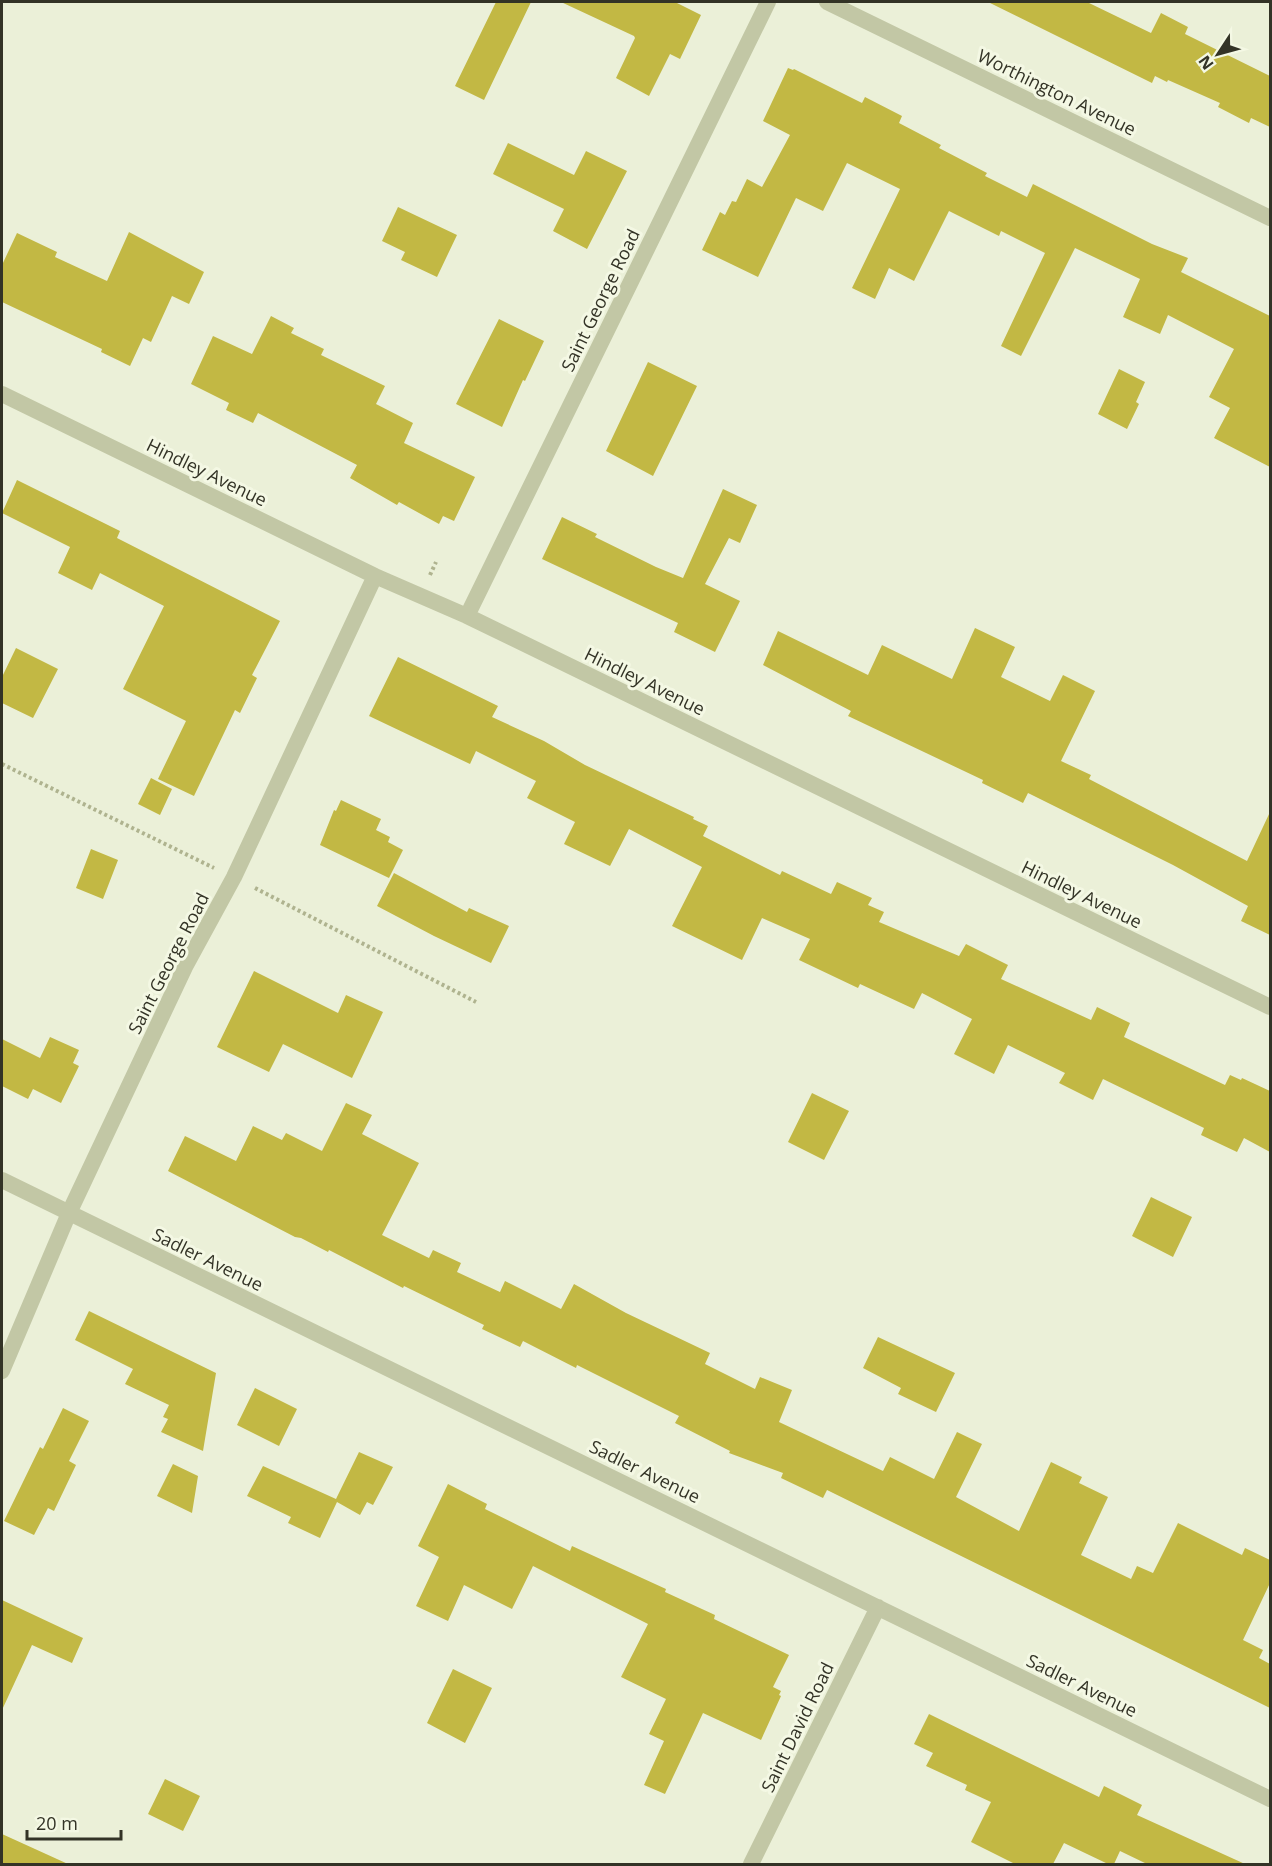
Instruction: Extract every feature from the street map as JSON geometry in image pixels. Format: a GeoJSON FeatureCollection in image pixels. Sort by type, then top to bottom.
{"type":"FeatureCollection","features":[{"type":"Feature","properties":{"kind":"street","name":"Saint George Road"},"geometry":{"type":"LineString","coordinates":[[467,616],[768,2]]}},
{"type":"Feature","properties":{"kind":"street","name":"Worthington Avenue"},"geometry":{"type":"LineString","coordinates":[[827,2],[1270,218]]}},
{"type":"Feature","properties":{"kind":"street","name":"Hindley Avenue"},"geometry":{"type":"LineString","coordinates":[[2,394],[375,576],[467,616],[1270,1007]]}},
{"type":"Feature","properties":{"kind":"street","name":"Saint George Road"},"geometry":{"type":"LineString","coordinates":[[2,1371],[69,1213],[185,967],[234,877],[375,576]]}},
{"type":"Feature","properties":{"kind":"street","name":"Sadler Avenue"},"geometry":{"type":"LineString","coordinates":[[2,1180],[879,1606],[1270,1799]]}},
{"type":"Feature","properties":{"kind":"street","name":"Saint David Road"},"geometry":{"type":"LineString","coordinates":[[751,1864],[879,1606]]}},
{"type":"Feature","properties":{"kind":"building"},"geometry":{"type":"Polygon","coordinates":[[[496,2],[531,2],[484,100],[455,86],[496,2]]]}},
{"type":"Feature","properties":{"kind":"building"},"geometry":{"type":"Polygon","coordinates":[[[561,2],[675,2],[701,15],[680,59],[670,54],[649,96],[616,78],[634,36],[561,2]]]}},
{"type":"Feature","properties":{"kind":"building"},"geometry":{"type":"Polygon","coordinates":[[[988,2],[1087,2],[1151,33],[1161,13],[1188,27],[1185,34],[1270,76],[1270,127],[1251,118],[1249,123],[1218,107],[1220,103],[1168,80],[1167,82],[1155,76],[1152,83],[988,2]]]}},
{"type":"Feature","properties":{"kind":"building"},"geometry":{"type":"Polygon","coordinates":[[[788,68],[862,103],[865,97],[902,116],[899,123],[941,145],[939,148],[987,173],[985,176],[1027,197],[1033,184],[1152,244],[1188,258],[1181,272],[1270,316],[1270,467],[1214,438],[1230,408],[1209,397],[1234,349],[1168,315],[1160,334],[1123,317],[1140,279],[1075,248],[1021,356],[1001,346],[1045,253],[1001,231],[999,236],[949,211],[914,281],[889,268],[875,299],[852,288],[900,189],[847,163],[823,211],[796,198],[758,277],[702,250],[720,212],[725,215],[732,201],[736,202],[747,179],[762,187],[790,135],[763,121],[788,68]]]}},
{"type":"Feature","properties":{"kind":"building"},"geometry":{"type":"Polygon","coordinates":[[[508,143],[574,175],[586,151],[627,171],[587,249],[553,231],[564,209],[493,174],[508,143]]]}},
{"type":"Feature","properties":{"kind":"building"},"geometry":{"type":"Polygon","coordinates":[[[398,207],[457,235],[437,277],[401,260],[405,252],[382,241],[398,207]]]}},
{"type":"Feature","properties":{"kind":"building"},"geometry":{"type":"Polygon","coordinates":[[[129,232],[204,272],[189,304],[172,296],[151,342],[143,338],[130,366],[101,352],[102,349],[2,302],[2,265],[17,233],[57,252],[55,257],[107,281],[129,232]]]}},
{"type":"Feature","properties":{"kind":"building"},"geometry":{"type":"Polygon","coordinates":[[[271,316],[294,328],[291,333],[324,349],[321,355],[385,386],[376,404],[413,423],[404,443],[475,477],[454,521],[443,516],[439,524],[399,502],[397,505],[350,478],[357,465],[258,413],[253,423],[226,410],[229,403],[191,384],[213,336],[252,354],[271,316]]]}},
{"type":"Feature","properties":{"kind":"building"},"geometry":{"type":"Polygon","coordinates":[[[499,319],[544,341],[502,427],[456,404],[499,319]]]}},
{"type":"Feature","properties":{"kind":"building"},"geometry":{"type":"Polygon","coordinates":[[[648,362],[697,386],[653,476],[606,451],[648,362]]]}},
{"type":"Feature","properties":{"kind":"building"},"geometry":{"type":"Polygon","coordinates":[[[1119,369],[1145,382],[1136,402],[1139,404],[1127,429],[1098,414],[1119,369]]]}},
{"type":"Feature","properties":{"kind":"building"},"geometry":{"type":"Polygon","coordinates":[[[17,480],[120,531],[117,538],[280,621],[252,675],[257,678],[240,713],[235,710],[194,796],[158,779],[186,721],[123,689],[164,606],[100,573],[92,590],[58,573],[70,547],[2,513],[17,480]]]}},
{"type":"Feature","properties":{"kind":"building"},"geometry":{"type":"Polygon","coordinates":[[[723,489],[757,505],[740,543],[729,538],[705,584],[740,601],[715,652],[674,632],[678,623],[542,559],[562,517],[597,534],[595,537],[683,578],[723,489]]]}},
{"type":"Feature","properties":{"kind":"building"},"geometry":{"type":"Polygon","coordinates":[[[975,628],[1015,647],[1001,677],[1050,701],[1063,675],[1095,691],[1061,761],[1091,775],[1089,779],[1247,861],[1270,812],[1270,935],[1241,921],[1248,906],[1173,865],[1028,793],[1023,803],[982,783],[983,780],[848,716],[851,711],[763,665],[778,631],[868,675],[882,645],[952,679],[975,628]]]}},
{"type":"Feature","properties":{"kind":"building"},"geometry":{"type":"Polygon","coordinates":[[[16,648],[58,669],[33,718],[2,703],[2,677],[16,648]]]}},
{"type":"Feature","properties":{"kind":"building"},"geometry":{"type":"Polygon","coordinates":[[[398,657],[498,706],[492,717],[694,817],[693,819],[708,826],[703,836],[780,875],[782,871],[831,894],[837,882],[872,898],[868,905],[884,912],[879,922],[959,956],[966,944],[1008,965],[1001,979],[1091,1020],[1097,1007],[1130,1023],[1124,1037],[1225,1085],[1230,1075],[1270,1091],[1270,1152],[1244,1138],[1237,1152],[1201,1135],[1204,1128],[1103,1079],[1093,1100],[1059,1083],[1065,1073],[1008,1045],[994,1074],[954,1054],[972,1019],[922,993],[914,1009],[860,984],[858,988],[799,960],[810,939],[762,918],[742,960],[672,926],[702,867],[629,829],[610,866],[564,844],[575,822],[527,798],[536,781],[476,751],[470,764],[369,716],[398,657]]]}},
{"type":"Feature","properties":{"kind":"building"},"geometry":{"type":"Polygon","coordinates":[[[151,778],[172,789],[160,815],[138,804],[151,778]]]}},
{"type":"Feature","properties":{"kind":"building"},"geometry":{"type":"Polygon","coordinates":[[[341,800],[381,819],[376,830],[390,837],[388,842],[403,850],[389,878],[320,845],[334,810],[336,811],[341,800]]]}},
{"type":"Feature","properties":{"kind":"building"},"geometry":{"type":"Polygon","coordinates":[[[91,849],[118,860],[103,899],[76,888],[91,849]]]}},
{"type":"Feature","properties":{"kind":"building"},"geometry":{"type":"Polygon","coordinates":[[[394,873],[467,912],[469,908],[509,926],[491,963],[377,906],[394,873]]]}},
{"type":"Feature","properties":{"kind":"building"},"geometry":{"type":"Polygon","coordinates":[[[254,971],[338,1013],[346,995],[383,1012],[352,1078],[283,1044],[269,1072],[217,1047],[254,971]]]}},
{"type":"Feature","properties":{"kind":"building"},"geometry":{"type":"Polygon","coordinates":[[[50,1037],[79,1050],[73,1063],[79,1066],[61,1103],[33,1089],[28,1099],[2,1086],[2,1039],[40,1058],[50,1037]]]}},
{"type":"Feature","properties":{"kind":"building"},"geometry":{"type":"Polygon","coordinates":[[[812,1093],[849,1111],[824,1160],[788,1142],[812,1093]]]}},
{"type":"Feature","properties":{"kind":"building"},"geometry":{"type":"Polygon","coordinates":[[[346,1103],[372,1115],[362,1134],[419,1163],[382,1235],[429,1258],[433,1250],[461,1263],[457,1272],[500,1292],[505,1281],[561,1309],[574,1284],[626,1313],[710,1353],[705,1364],[755,1389],[760,1377],[792,1390],[779,1422],[883,1471],[890,1457],[934,1479],[957,1432],[982,1444],[956,1497],[1019,1531],[1051,1462],[1082,1477],[1079,1483],[1108,1497],[1081,1555],[1131,1579],[1137,1566],[1153,1573],[1178,1523],[1242,1555],[1245,1548],[1270,1560],[1270,1583],[1243,1640],[1263,1650],[1259,1658],[1270,1664],[1270,1708],[827,1490],[823,1498],[781,1478],[783,1473],[729,1453],[730,1451],[675,1423],[679,1416],[523,1341],[520,1347],[482,1329],[484,1325],[404,1286],[403,1288],[329,1250],[328,1252],[295,1237],[168,1171],[185,1136],[236,1161],[253,1126],[282,1140],[286,1133],[322,1151],[346,1103]]]}},
{"type":"Feature","properties":{"kind":"building"},"geometry":{"type":"Polygon","coordinates":[[[1151,1197],[1192,1217],[1173,1257],[1132,1236],[1151,1197]]]}},
{"type":"Feature","properties":{"kind":"building"},"geometry":{"type":"Polygon","coordinates":[[[89,1311],[216,1373],[203,1451],[161,1432],[168,1419],[163,1417],[169,1405],[125,1384],[133,1369],[75,1340],[89,1311]]]}},
{"type":"Feature","properties":{"kind":"building"},"geometry":{"type":"Polygon","coordinates":[[[878,1337],[955,1373],[936,1412],[898,1394],[901,1388],[863,1368],[878,1337]]]}},
{"type":"Feature","properties":{"kind":"building"},"geometry":{"type":"Polygon","coordinates":[[[255,1388],[297,1409],[279,1446],[237,1425],[255,1388]]]}},
{"type":"Feature","properties":{"kind":"building"},"geometry":{"type":"Polygon","coordinates":[[[63,1408],[89,1421],[69,1461],[76,1465],[54,1511],[48,1508],[34,1535],[4,1521],[40,1447],[43,1449],[63,1408]]]}},
{"type":"Feature","properties":{"kind":"building"},"geometry":{"type":"Polygon","coordinates":[[[359,1452],[393,1467],[373,1505],[367,1502],[360,1515],[337,1502],[320,1538],[288,1523],[291,1517],[247,1496],[263,1466],[336,1499],[359,1452]]]}},
{"type":"Feature","properties":{"kind":"building"},"geometry":{"type":"Polygon","coordinates":[[[173,1464],[198,1476],[192,1513],[157,1496],[173,1464]]]}},
{"type":"Feature","properties":{"kind":"building"},"geometry":{"type":"Polygon","coordinates":[[[448,1484],[487,1504],[485,1509],[570,1551],[572,1546],[666,1589],[665,1592],[715,1615],[714,1619],[789,1655],[773,1687],[781,1691],[779,1695],[781,1696],[761,1740],[703,1713],[665,1794],[644,1785],[664,1741],[649,1734],[666,1699],[621,1677],[648,1624],[533,1566],[512,1609],[464,1585],[448,1621],[416,1606],[439,1557],[418,1546],[448,1484]]]}},
{"type":"Feature","properties":{"kind":"building"},"geometry":{"type":"Polygon","coordinates":[[[2,1600],[83,1638],[72,1663],[32,1645],[2,1710],[2,1600]]]}},
{"type":"Feature","properties":{"kind":"building"},"geometry":{"type":"Polygon","coordinates":[[[453,1669],[492,1688],[465,1743],[427,1723],[453,1669]]]}},
{"type":"Feature","properties":{"kind":"building"},"geometry":{"type":"Polygon","coordinates":[[[929,1714],[1099,1797],[1104,1786],[1142,1805],[1137,1815],[1245,1864],[1147,1864],[1120,1851],[1114,1864],[1108,1864],[1064,1843],[1053,1864],[1015,1864],[971,1842],[991,1802],[965,1790],[967,1785],[926,1766],[933,1753],[914,1744],[929,1714]]]}},
{"type":"Feature","properties":{"kind":"building"},"geometry":{"type":"Polygon","coordinates":[[[165,1779],[200,1796],[183,1831],[148,1814],[165,1779]]]}},
{"type":"Feature","properties":{"kind":"building"},"geometry":{"type":"Polygon","coordinates":[[[2,1834],[68,1864],[2,1864],[2,1834]]]}}]}
